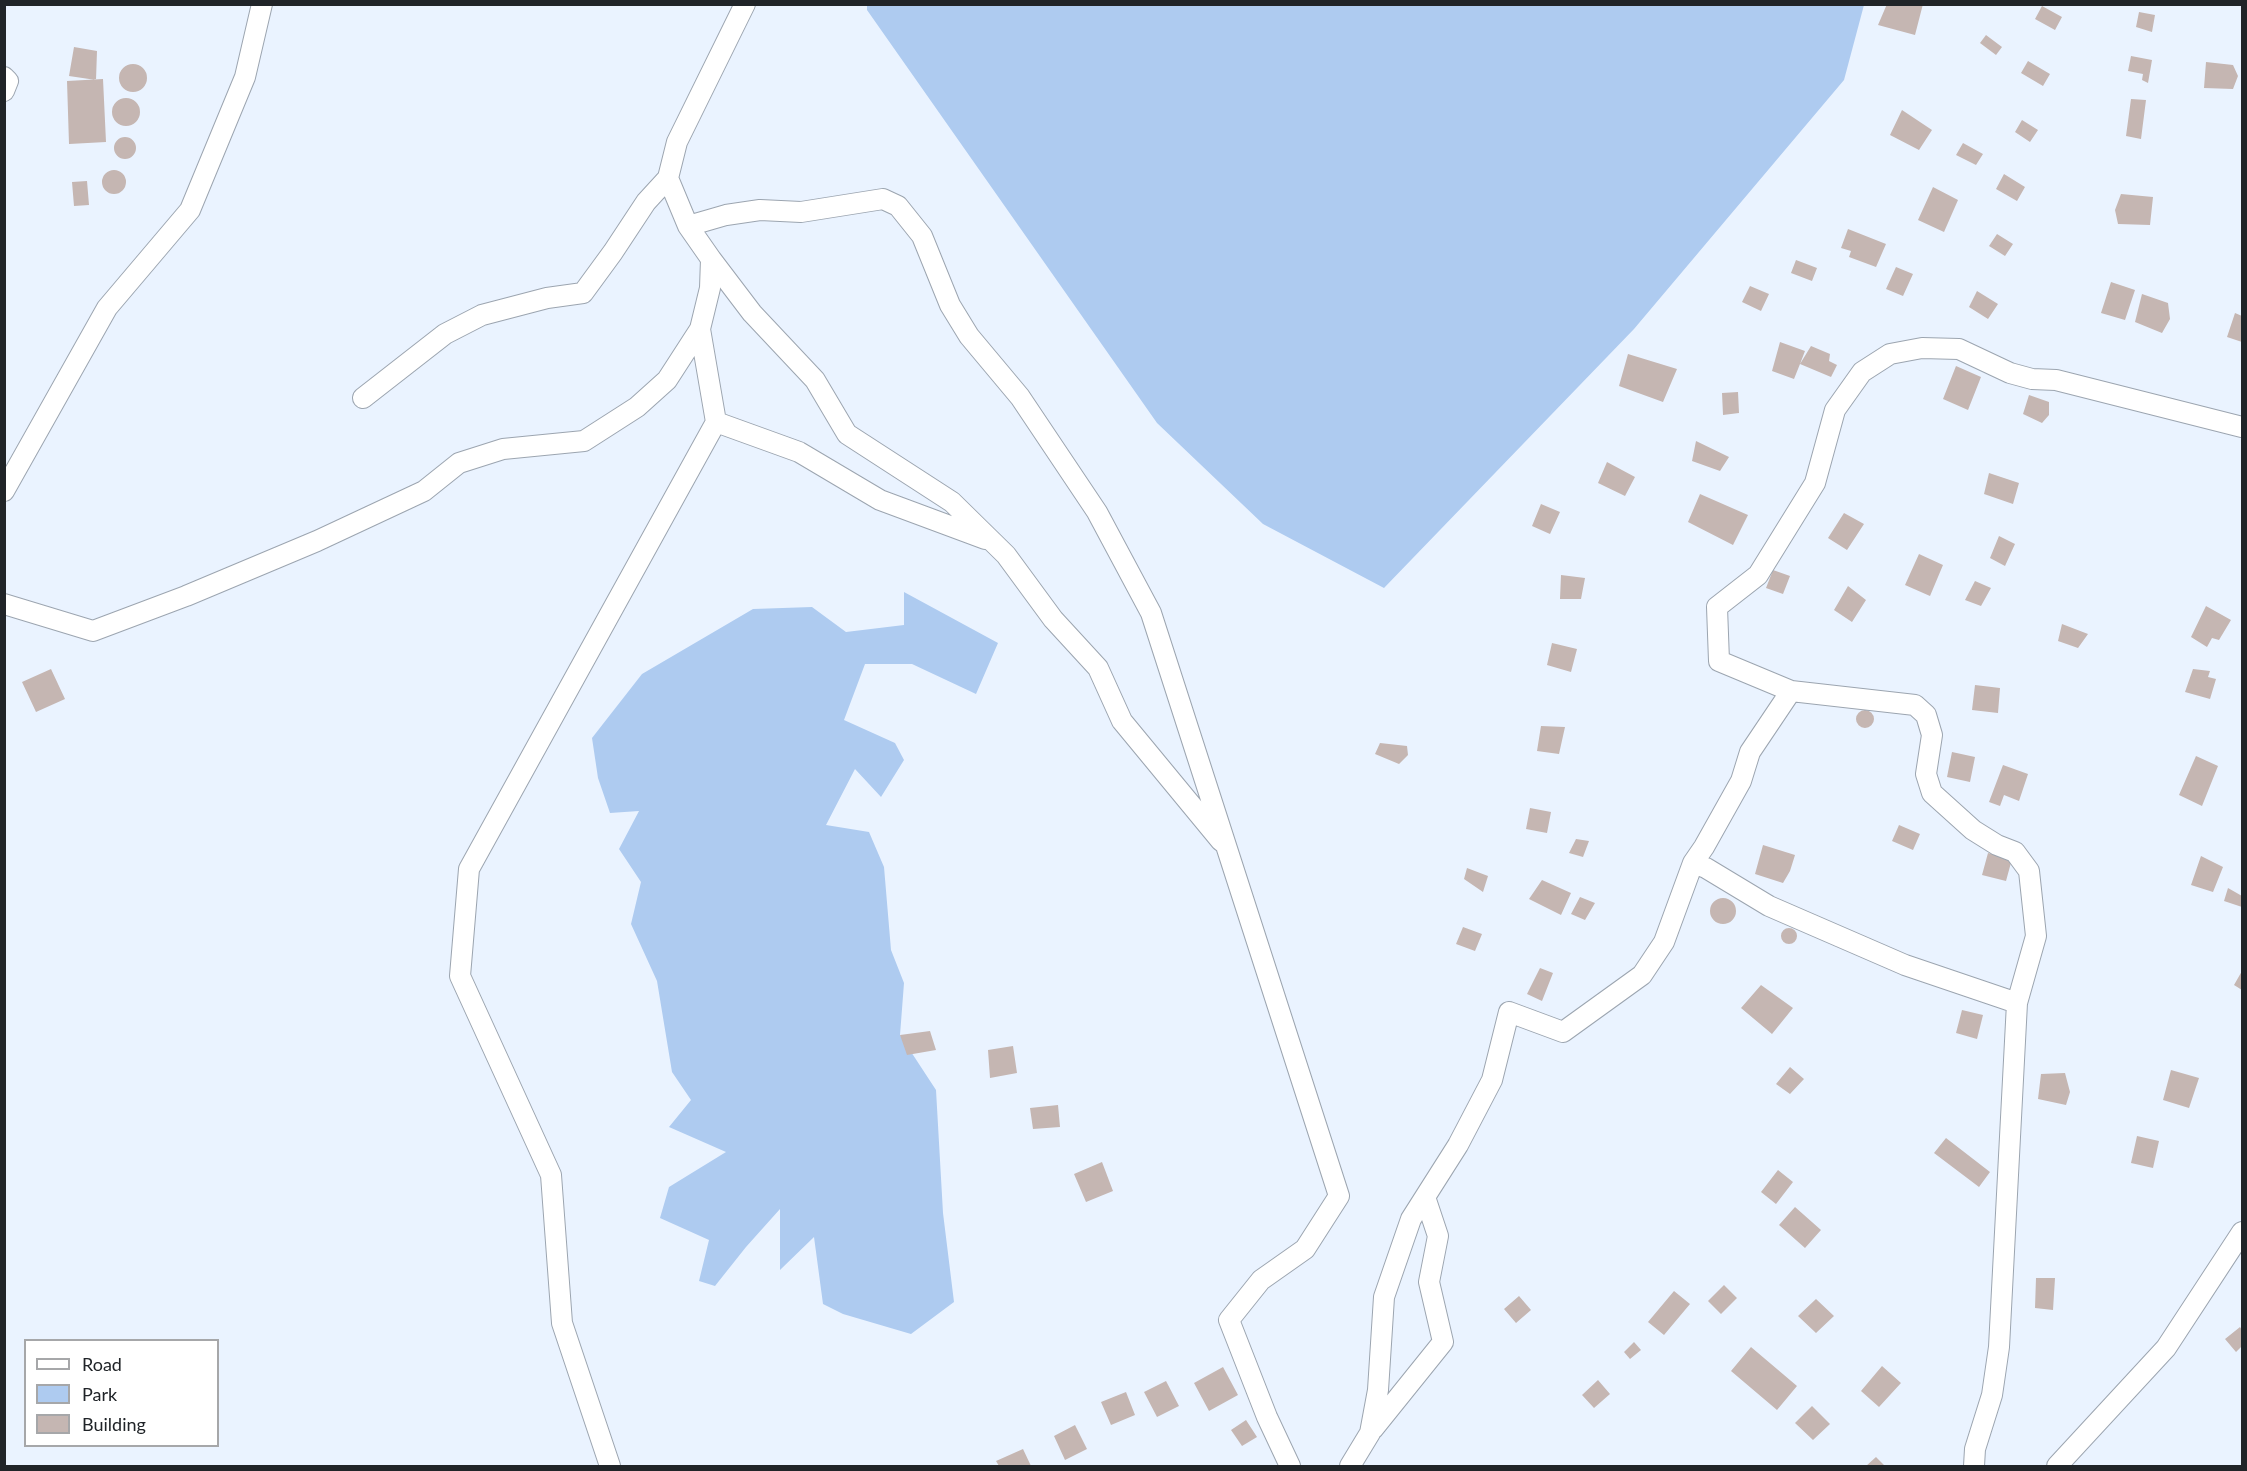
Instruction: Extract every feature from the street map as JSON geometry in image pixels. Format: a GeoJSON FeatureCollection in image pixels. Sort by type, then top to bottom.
{"type":"FeatureCollection","features":[{"type":"Feature","properties":{"kind":"street"},"geometry":{"type":"LineString","coordinates":[[4,491],[107,308],[190,210],[245,77],[262,4]]}},
{"type":"Feature","properties":{"kind":"street"},"geometry":{"type":"LineString","coordinates":[[363,398],[406,362],[445,334],[482,315],[547,298],[583,293],[614,252],[646,202],[669,178],[677,142],[745,4]]}},
{"type":"Feature","properties":{"kind":"street"},"geometry":{"type":"LineString","coordinates":[[4,77],[8,81],[4,91]]}},
{"type":"Feature","properties":{"kind":"street"},"geometry":{"type":"LineString","coordinates":[[669,178],[688,226],[752,313],[815,380],[847,434],[952,502],[1006,555],[1053,619],[1098,668],[1122,721],[1228,850]]}},
{"type":"Feature","properties":{"kind":"street"},"geometry":{"type":"LineString","coordinates":[[688,226],[726,214],[748,211],[801,212],[883,199],[898,206],[922,237],[950,305],[969,336],[1020,397],[1096,512],[1151,613],[1339,1196],[1305,1248],[1261,1280],[1229,1320],[1290,1467]]}},
{"type":"Feature","properties":{"kind":"street"},"geometry":{"type":"LineString","coordinates":[[4,604],[93,631],[186,596],[317,542],[424,490],[459,464],[503,449],[584,441],[637,407],[667,380],[700,329],[710,288],[711,259]]}},
{"type":"Feature","properties":{"kind":"street"},"geometry":{"type":"LineString","coordinates":[[610,1467],[562,1323],[551,1175],[460,976],[469,869],[716,422],[700,329]]}},
{"type":"Feature","properties":{"kind":"street"},"geometry":{"type":"LineString","coordinates":[[1974,1467],[1975,1449],[1992,1395],[1999,1347],[2017,1004],[2036,936],[2029,871],[2015,852],[1973,830],[1932,793],[1926,774],[1932,735],[1926,715],[1915,705],[1791,691],[1719,661],[1717,607],[1758,575],[1815,483],[1835,410],[1862,372],[1890,354],[1922,348],[1959,349],[2010,373],[2032,379],[2056,380],[2242,427]]}},
{"type":"Feature","properties":{"kind":"street"},"geometry":{"type":"LineString","coordinates":[[716,422],[799,452],[879,500],[992,541]]}},
{"type":"Feature","properties":{"kind":"street"},"geometry":{"type":"LineString","coordinates":[[1370,1433],[1378,1389],[1384,1297],[1411,1219],[1458,1145],[1492,1080],[1509,1012],[1563,1032],[1641,975],[1664,942],[1692,862],[1704,847],[1741,781],[1750,752],[1791,691]]}},
{"type":"Feature","properties":{"kind":"street"},"geometry":{"type":"LineString","coordinates":[[1692,862],[1769,906],[1884,956],[2017,1004]]}},
{"type":"Feature","properties":{"kind":"street"},"geometry":{"type":"LineString","coordinates":[[1350,1467],[1370,1433],[1443,1342],[1429,1282],[1438,1236],[1425,1197]]}},
{"type":"Feature","properties":{"kind":"street"},"geometry":{"type":"LineString","coordinates":[[2057,1467],[2166,1348],[2242,1232]]}},
{"type":"Feature","properties":{"kind":"green space"},"geometry":{"type":"Polygon","coordinates":[[[867,4],[1864,5],[1844,80],[1634,329],[1384,588],[1263,524],[1157,423],[867,10],[867,4]]]}},
{"type":"Feature","properties":{"kind":"green space"},"geometry":{"type":"Polygon","coordinates":[[[904,592],[998,643],[976,694],[912,664],[865,664],[844,720],[895,743],[904,760],[881,797],[855,769],[826,825],[869,832],[884,867],[891,950],[904,983],[900,1035],[936,1090],[943,1213],[954,1302],[911,1334],[843,1314],[823,1304],[814,1237],[780,1270],[780,1209],[715,1286],[699,1281],[709,1240],[660,1218],[669,1187],[726,1152],[669,1127],[691,1100],[672,1072],[657,981],[631,924],[641,882],[619,849],[639,811],[610,813],[598,778],[592,738],[642,674],[753,609],[812,607],[846,632],[904,625],[904,592]]]}},
{"type":"Feature","properties":{"kind":"building"},"geometry":{"type":"Polygon","coordinates":[[[1887,4],[1923,4],[1915,35],[1878,25],[1887,4]]]}},
{"type":"Feature","properties":{"kind":"building"},"geometry":{"type":"Polygon","coordinates":[[[2042,6],[2062,17],[2055,30],[2035,19],[2042,6]]]}},
{"type":"Feature","properties":{"kind":"building"},"geometry":{"type":"Polygon","coordinates":[[[2139,12],[2155,15],[2152,32],[2136,27],[2139,12]]]}},
{"type":"Feature","properties":{"kind":"building"},"geometry":{"type":"Polygon","coordinates":[[[1986,35],[2002,47],[1996,55],[1980,43],[1986,35]]]}},
{"type":"Feature","properties":{"kind":"building"},"geometry":{"type":"Polygon","coordinates":[[[74,47],[97,51],[96,80],[69,76],[74,47]]]}},
{"type":"Feature","properties":{"kind":"building"},"geometry":{"type":"Polygon","coordinates":[[[2131,56],[2152,60],[2148,83],[2142,80],[2143,74],[2128,71],[2131,56]]]}},
{"type":"Feature","properties":{"kind":"building"},"geometry":{"type":"Polygon","coordinates":[[[2028,61],[2050,74],[2043,86],[2021,73],[2028,61]]]}},
{"type":"Feature","properties":{"kind":"building"},"geometry":{"type":"Polygon","coordinates":[[[2206,62],[2233,65],[2238,76],[2233,89],[2204,88],[2206,62]]]}},
{"type":"Feature","properties":{"kind":"building"},"geometry":{"type":"Polygon","coordinates":[[[133,64],[143,68],[147,78],[143,88],[133,92],[123,88],[119,78],[123,68],[133,64]]]}},
{"type":"Feature","properties":{"kind":"building"},"geometry":{"type":"Polygon","coordinates":[[[103,79],[106,142],[69,144],[67,81],[103,79]]]}},
{"type":"Feature","properties":{"kind":"building"},"geometry":{"type":"Polygon","coordinates":[[[126,98],[136,102],[140,112],[136,122],[126,126],[116,122],[112,112],[116,102],[126,98]]]}},
{"type":"Feature","properties":{"kind":"building"},"geometry":{"type":"Polygon","coordinates":[[[2131,99],[2146,100],[2141,139],[2126,136],[2131,99]]]}},
{"type":"Feature","properties":{"kind":"building"},"geometry":{"type":"Polygon","coordinates":[[[1902,110],[1932,130],[1919,150],[1890,135],[1902,110]]]}},
{"type":"Feature","properties":{"kind":"building"},"geometry":{"type":"Polygon","coordinates":[[[2022,120],[2038,130],[2030,142],[2015,132],[2022,120]]]}},
{"type":"Feature","properties":{"kind":"building"},"geometry":{"type":"Polygon","coordinates":[[[125,137],[133,140],[136,148],[133,156],[125,159],[117,156],[114,148],[117,140],[125,137]]]}},
{"type":"Feature","properties":{"kind":"building"},"geometry":{"type":"Polygon","coordinates":[[[1963,143],[1983,154],[1976,165],[1956,155],[1963,143]]]}},
{"type":"Feature","properties":{"kind":"building"},"geometry":{"type":"Polygon","coordinates":[[[114,170],[119,171],[125,177],[125,187],[119,193],[114,194],[109,193],[103,187],[102,182],[103,177],[109,171],[114,170]]]}},
{"type":"Feature","properties":{"kind":"building"},"geometry":{"type":"Polygon","coordinates":[[[2004,174],[2025,187],[2017,201],[1996,189],[2004,174]]]}},
{"type":"Feature","properties":{"kind":"building"},"geometry":{"type":"Polygon","coordinates":[[[87,181],[89,205],[74,206],[72,182],[87,181]]]}},
{"type":"Feature","properties":{"kind":"building"},"geometry":{"type":"Polygon","coordinates":[[[1933,187],[1958,200],[1944,232],[1918,220],[1933,187]]]}},
{"type":"Feature","properties":{"kind":"building"},"geometry":{"type":"Polygon","coordinates":[[[2121,194],[2153,197],[2150,225],[2118,224],[2115,210],[2121,194]]]}},
{"type":"Feature","properties":{"kind":"building"},"geometry":{"type":"Polygon","coordinates":[[[1848,229],[1886,244],[1876,267],[1849,257],[1851,251],[1841,248],[1848,229]]]}},
{"type":"Feature","properties":{"kind":"building"},"geometry":{"type":"Polygon","coordinates":[[[1997,234],[2013,244],[2005,256],[1989,246],[1997,234]]]}},
{"type":"Feature","properties":{"kind":"building"},"geometry":{"type":"Polygon","coordinates":[[[1796,260],[1817,268],[1812,281],[1791,273],[1796,260]]]}},
{"type":"Feature","properties":{"kind":"building"},"geometry":{"type":"Polygon","coordinates":[[[1896,267],[1913,274],[1903,296],[1886,289],[1896,267]]]}},
{"type":"Feature","properties":{"kind":"building"},"geometry":{"type":"Polygon","coordinates":[[[2111,282],[2135,290],[2125,320],[2101,313],[2111,282]]]}},
{"type":"Feature","properties":{"kind":"building"},"geometry":{"type":"Polygon","coordinates":[[[1750,286],[1769,294],[1761,311],[1742,302],[1750,286]]]}},
{"type":"Feature","properties":{"kind":"building"},"geometry":{"type":"Polygon","coordinates":[[[1977,291],[1998,304],[1988,319],[1969,307],[1977,291]]]}},
{"type":"Feature","properties":{"kind":"building"},"geometry":{"type":"Polygon","coordinates":[[[2142,294],[2168,303],[2170,319],[2162,333],[2135,322],[2142,294]]]}},
{"type":"Feature","properties":{"kind":"building"},"geometry":{"type":"Polygon","coordinates":[[[2235,313],[2242,316],[2242,342],[2227,337],[2235,313]]]}},
{"type":"Feature","properties":{"kind":"building"},"geometry":{"type":"Polygon","coordinates":[[[1780,342],[1805,351],[1794,379],[1772,371],[1780,342]]]}},
{"type":"Feature","properties":{"kind":"building"},"geometry":{"type":"Polygon","coordinates":[[[1811,346],[1830,354],[1829,361],[1837,365],[1831,377],[1800,364],[1811,346]]]}},
{"type":"Feature","properties":{"kind":"building"},"geometry":{"type":"Polygon","coordinates":[[[1628,354],[1677,369],[1663,402],[1619,386],[1628,354]]]}},
{"type":"Feature","properties":{"kind":"building"},"geometry":{"type":"Polygon","coordinates":[[[1956,366],[1981,377],[1968,410],[1943,399],[1956,366]]]}},
{"type":"Feature","properties":{"kind":"building"},"geometry":{"type":"Polygon","coordinates":[[[1738,392],[1739,413],[1723,415],[1722,393],[1738,392]]]}},
{"type":"Feature","properties":{"kind":"building"},"geometry":{"type":"Polygon","coordinates":[[[2029,395],[2049,402],[2049,415],[2042,423],[2023,414],[2029,395]]]}},
{"type":"Feature","properties":{"kind":"building"},"geometry":{"type":"Polygon","coordinates":[[[1696,441],[1729,457],[1720,471],[1692,461],[1696,441]]]}},
{"type":"Feature","properties":{"kind":"building"},"geometry":{"type":"Polygon","coordinates":[[[1607,462],[1635,477],[1625,496],[1598,483],[1607,462]]]}},
{"type":"Feature","properties":{"kind":"building"},"geometry":{"type":"Polygon","coordinates":[[[1989,473],[2019,483],[2013,504],[1984,494],[1989,473]]]}},
{"type":"Feature","properties":{"kind":"building"},"geometry":{"type":"Polygon","coordinates":[[[1700,494],[1748,515],[1733,545],[1688,522],[1700,494]]]}},
{"type":"Feature","properties":{"kind":"building"},"geometry":{"type":"Polygon","coordinates":[[[1541,504],[1560,512],[1550,534],[1532,526],[1541,504]]]}},
{"type":"Feature","properties":{"kind":"building"},"geometry":{"type":"Polygon","coordinates":[[[1844,513],[1864,524],[1847,550],[1828,538],[1844,513]]]}},
{"type":"Feature","properties":{"kind":"building"},"geometry":{"type":"Polygon","coordinates":[[[1999,536],[2015,544],[2005,566],[1990,558],[1999,536]]]}},
{"type":"Feature","properties":{"kind":"building"},"geometry":{"type":"Polygon","coordinates":[[[1919,554],[1943,565],[1930,596],[1905,585],[1919,554]]]}},
{"type":"Feature","properties":{"kind":"building"},"geometry":{"type":"Polygon","coordinates":[[[1773,570],[1790,576],[1783,594],[1766,588],[1773,570]]]}},
{"type":"Feature","properties":{"kind":"building"},"geometry":{"type":"Polygon","coordinates":[[[1561,575],[1585,578],[1581,599],[1560,599],[1561,575]]]}},
{"type":"Feature","properties":{"kind":"building"},"geometry":{"type":"Polygon","coordinates":[[[1975,581],[1991,588],[1981,606],[1965,600],[1975,581]]]}},
{"type":"Feature","properties":{"kind":"building"},"geometry":{"type":"Polygon","coordinates":[[[1848,586],[1866,600],[1852,622],[1834,610],[1848,586]]]}},
{"type":"Feature","properties":{"kind":"building"},"geometry":{"type":"Polygon","coordinates":[[[2206,606],[2231,620],[2219,640],[2212,638],[2207,647],[2191,637],[2206,606]]]}},
{"type":"Feature","properties":{"kind":"building"},"geometry":{"type":"Polygon","coordinates":[[[2062,624],[2088,634],[2078,648],[2058,641],[2062,624]]]}},
{"type":"Feature","properties":{"kind":"building"},"geometry":{"type":"Polygon","coordinates":[[[1552,643],[1577,649],[1571,672],[1547,665],[1552,643]]]}},
{"type":"Feature","properties":{"kind":"building"},"geometry":{"type":"Polygon","coordinates":[[[51,669],[65,699],[36,712],[22,682],[51,669]]]}},
{"type":"Feature","properties":{"kind":"building"},"geometry":{"type":"Polygon","coordinates":[[[2193,669],[2210,671],[2208,677],[2216,679],[2210,699],[2185,692],[2193,669]]]}},
{"type":"Feature","properties":{"kind":"building"},"geometry":{"type":"Polygon","coordinates":[[[1975,685],[2000,688],[1998,713],[1972,710],[1975,685]]]}},
{"type":"Feature","properties":{"kind":"building"},"geometry":{"type":"Polygon","coordinates":[[[1861,710],[1869,710],[1874,715],[1872,726],[1861,728],[1856,723],[1856,715],[1861,710]]]}},
{"type":"Feature","properties":{"kind":"building"},"geometry":{"type":"Polygon","coordinates":[[[1541,726],[1565,727],[1559,754],[1537,751],[1541,726]]]}},
{"type":"Feature","properties":{"kind":"building"},"geometry":{"type":"Polygon","coordinates":[[[1380,743],[1407,746],[1408,755],[1399,764],[1375,754],[1380,743]]]}},
{"type":"Feature","properties":{"kind":"building"},"geometry":{"type":"Polygon","coordinates":[[[1952,752],[1975,757],[1970,782],[1947,777],[1952,752]]]}},
{"type":"Feature","properties":{"kind":"building"},"geometry":{"type":"Polygon","coordinates":[[[2196,756],[2218,766],[2202,806],[2179,795],[2196,756]]]}},
{"type":"Feature","properties":{"kind":"building"},"geometry":{"type":"Polygon","coordinates":[[[2003,765],[2028,774],[2019,801],[2004,795],[2000,806],[1989,802],[2003,765]]]}},
{"type":"Feature","properties":{"kind":"building"},"geometry":{"type":"Polygon","coordinates":[[[1530,808],[1551,812],[1547,833],[1526,829],[1530,808]]]}},
{"type":"Feature","properties":{"kind":"building"},"geometry":{"type":"Polygon","coordinates":[[[1899,825],[1920,834],[1913,850],[1892,841],[1899,825]]]}},
{"type":"Feature","properties":{"kind":"building"},"geometry":{"type":"Polygon","coordinates":[[[1576,839],[1589,841],[1583,857],[1569,853],[1576,839]]]}},
{"type":"Feature","properties":{"kind":"building"},"geometry":{"type":"Polygon","coordinates":[[[1763,845],[1795,855],[1783,883],[1755,874],[1763,845]]]}},
{"type":"Feature","properties":{"kind":"building"},"geometry":{"type":"Polygon","coordinates":[[[1988,853],[2012,859],[2006,881],[1982,875],[1988,853]]]}},
{"type":"Feature","properties":{"kind":"building"},"geometry":{"type":"Polygon","coordinates":[[[2201,856],[2223,867],[2213,892],[2191,885],[2201,856]]]}},
{"type":"Feature","properties":{"kind":"building"},"geometry":{"type":"Polygon","coordinates":[[[1467,868],[1488,876],[1483,892],[1464,879],[1467,868]]]}},
{"type":"Feature","properties":{"kind":"building"},"geometry":{"type":"Polygon","coordinates":[[[1542,880],[1571,893],[1561,915],[1529,899],[1542,880]]]}},
{"type":"Feature","properties":{"kind":"building"},"geometry":{"type":"Polygon","coordinates":[[[2228,888],[2242,896],[2242,907],[2224,901],[2228,888]]]}},
{"type":"Feature","properties":{"kind":"building"},"geometry":{"type":"Polygon","coordinates":[[[1580,897],[1595,903],[1585,920],[1571,914],[1580,897]]]}},
{"type":"Feature","properties":{"kind":"building"},"geometry":{"type":"Polygon","coordinates":[[[1723,898],[1732,902],[1736,911],[1732,920],[1723,924],[1714,920],[1710,911],[1714,902],[1723,898]]]}},
{"type":"Feature","properties":{"kind":"building"},"geometry":{"type":"Polygon","coordinates":[[[1463,927],[1482,934],[1475,951],[1456,944],[1463,927]]]}},
{"type":"Feature","properties":{"kind":"building"},"geometry":{"type":"Polygon","coordinates":[[[1786,928],[1792,928],[1797,936],[1795,942],[1786,944],[1781,939],[1781,933],[1786,928]]]}},
{"type":"Feature","properties":{"kind":"building"},"geometry":{"type":"Polygon","coordinates":[[[1540,968],[1553,973],[1542,1001],[1527,994],[1540,968]]]}},
{"type":"Feature","properties":{"kind":"building"},"geometry":{"type":"Polygon","coordinates":[[[2242,971],[2242,990],[2234,985],[2242,971]]]}},
{"type":"Feature","properties":{"kind":"building"},"geometry":{"type":"Polygon","coordinates":[[[1761,985],[1793,1008],[1772,1034],[1741,1008],[1761,985]]]}},
{"type":"Feature","properties":{"kind":"building"},"geometry":{"type":"Polygon","coordinates":[[[1962,1010],[1983,1015],[1977,1039],[1956,1033],[1962,1010]]]}},
{"type":"Feature","properties":{"kind":"building"},"geometry":{"type":"Polygon","coordinates":[[[930,1031],[936,1050],[907,1055],[900,1035],[930,1031]]]}},
{"type":"Feature","properties":{"kind":"building"},"geometry":{"type":"Polygon","coordinates":[[[1013,1046],[1017,1073],[990,1078],[988,1050],[1013,1046]]]}},
{"type":"Feature","properties":{"kind":"building"},"geometry":{"type":"Polygon","coordinates":[[[1790,1067],[1804,1079],[1790,1094],[1776,1084],[1790,1067]]]}},
{"type":"Feature","properties":{"kind":"building"},"geometry":{"type":"Polygon","coordinates":[[[2171,1070],[2199,1078],[2189,1108],[2163,1100],[2171,1070]]]}},
{"type":"Feature","properties":{"kind":"building"},"geometry":{"type":"Polygon","coordinates":[[[2065,1073],[2070,1092],[2066,1105],[2038,1099],[2041,1074],[2065,1073]]]}},
{"type":"Feature","properties":{"kind":"building"},"geometry":{"type":"Polygon","coordinates":[[[1058,1105],[1060,1127],[1033,1129],[1030,1108],[1058,1105]]]}},
{"type":"Feature","properties":{"kind":"building"},"geometry":{"type":"Polygon","coordinates":[[[2137,1136],[2159,1141],[2153,1168],[2131,1163],[2137,1136]]]}},
{"type":"Feature","properties":{"kind":"building"},"geometry":{"type":"Polygon","coordinates":[[[1946,1138],[1990,1172],[1979,1187],[1934,1153],[1946,1138]]]}},
{"type":"Feature","properties":{"kind":"building"},"geometry":{"type":"Polygon","coordinates":[[[1102,1162],[1113,1191],[1086,1202],[1074,1174],[1102,1162]]]}},
{"type":"Feature","properties":{"kind":"building"},"geometry":{"type":"Polygon","coordinates":[[[1778,1170],[1793,1182],[1776,1204],[1761,1192],[1778,1170]]]}},
{"type":"Feature","properties":{"kind":"building"},"geometry":{"type":"Polygon","coordinates":[[[1795,1207],[1821,1230],[1805,1248],[1779,1225],[1795,1207]]]}},
{"type":"Feature","properties":{"kind":"building"},"geometry":{"type":"Polygon","coordinates":[[[2036,1278],[2055,1278],[2053,1310],[2035,1308],[2036,1278]]]}},
{"type":"Feature","properties":{"kind":"building"},"geometry":{"type":"Polygon","coordinates":[[[1724,1285],[1737,1298],[1721,1314],[1708,1301],[1724,1285]]]}},
{"type":"Feature","properties":{"kind":"building"},"geometry":{"type":"Polygon","coordinates":[[[1674,1291],[1690,1304],[1664,1335],[1648,1322],[1674,1291]]]}},
{"type":"Feature","properties":{"kind":"building"},"geometry":{"type":"Polygon","coordinates":[[[1519,1296],[1531,1310],[1516,1323],[1504,1309],[1519,1296]]]}},
{"type":"Feature","properties":{"kind":"building"},"geometry":{"type":"Polygon","coordinates":[[[1816,1299],[1834,1316],[1816,1333],[1798,1316],[1816,1299]]]}},
{"type":"Feature","properties":{"kind":"building"},"geometry":{"type":"Polygon","coordinates":[[[2240,1327],[2242,1346],[2236,1352],[2225,1339],[2240,1327]]]}},
{"type":"Feature","properties":{"kind":"building"},"geometry":{"type":"Polygon","coordinates":[[[1634,1342],[1641,1350],[1630,1359],[1624,1352],[1634,1342]]]}},
{"type":"Feature","properties":{"kind":"building"},"geometry":{"type":"Polygon","coordinates":[[[1751,1347],[1797,1386],[1777,1410],[1731,1371],[1751,1347]]]}},
{"type":"Feature","properties":{"kind":"building"},"geometry":{"type":"Polygon","coordinates":[[[1882,1366],[1901,1383],[1879,1407],[1861,1391],[1882,1366]]]}},
{"type":"Feature","properties":{"kind":"building"},"geometry":{"type":"Polygon","coordinates":[[[1223,1367],[1238,1395],[1209,1411],[1194,1383],[1223,1367]]]}},
{"type":"Feature","properties":{"kind":"building"},"geometry":{"type":"Polygon","coordinates":[[[1598,1380],[1610,1394],[1594,1408],[1582,1395],[1598,1380]]]}},
{"type":"Feature","properties":{"kind":"building"},"geometry":{"type":"Polygon","coordinates":[[[1166,1381],[1179,1406],[1157,1417],[1144,1392],[1166,1381]]]}},
{"type":"Feature","properties":{"kind":"building"},"geometry":{"type":"Polygon","coordinates":[[[1126,1392],[1135,1415],[1111,1425],[1101,1402],[1126,1392]]]}},
{"type":"Feature","properties":{"kind":"building"},"geometry":{"type":"Polygon","coordinates":[[[1812,1406],[1830,1424],[1813,1440],[1795,1423],[1812,1406]]]}},
{"type":"Feature","properties":{"kind":"building"},"geometry":{"type":"Polygon","coordinates":[[[1246,1420],[1257,1437],[1242,1446],[1231,1430],[1246,1420]]]}},
{"type":"Feature","properties":{"kind":"building"},"geometry":{"type":"Polygon","coordinates":[[[1075,1425],[1087,1449],[1065,1460],[1054,1436],[1075,1425]]]}},
{"type":"Feature","properties":{"kind":"building"},"geometry":{"type":"Polygon","coordinates":[[[1023,1449],[1031,1466],[999,1466],[996,1461],[1023,1449]]]}},
{"type":"Feature","properties":{"kind":"building"},"geometry":{"type":"Polygon","coordinates":[[[1876,1457],[1885,1466],[1866,1466],[1876,1457]]]}}]}
